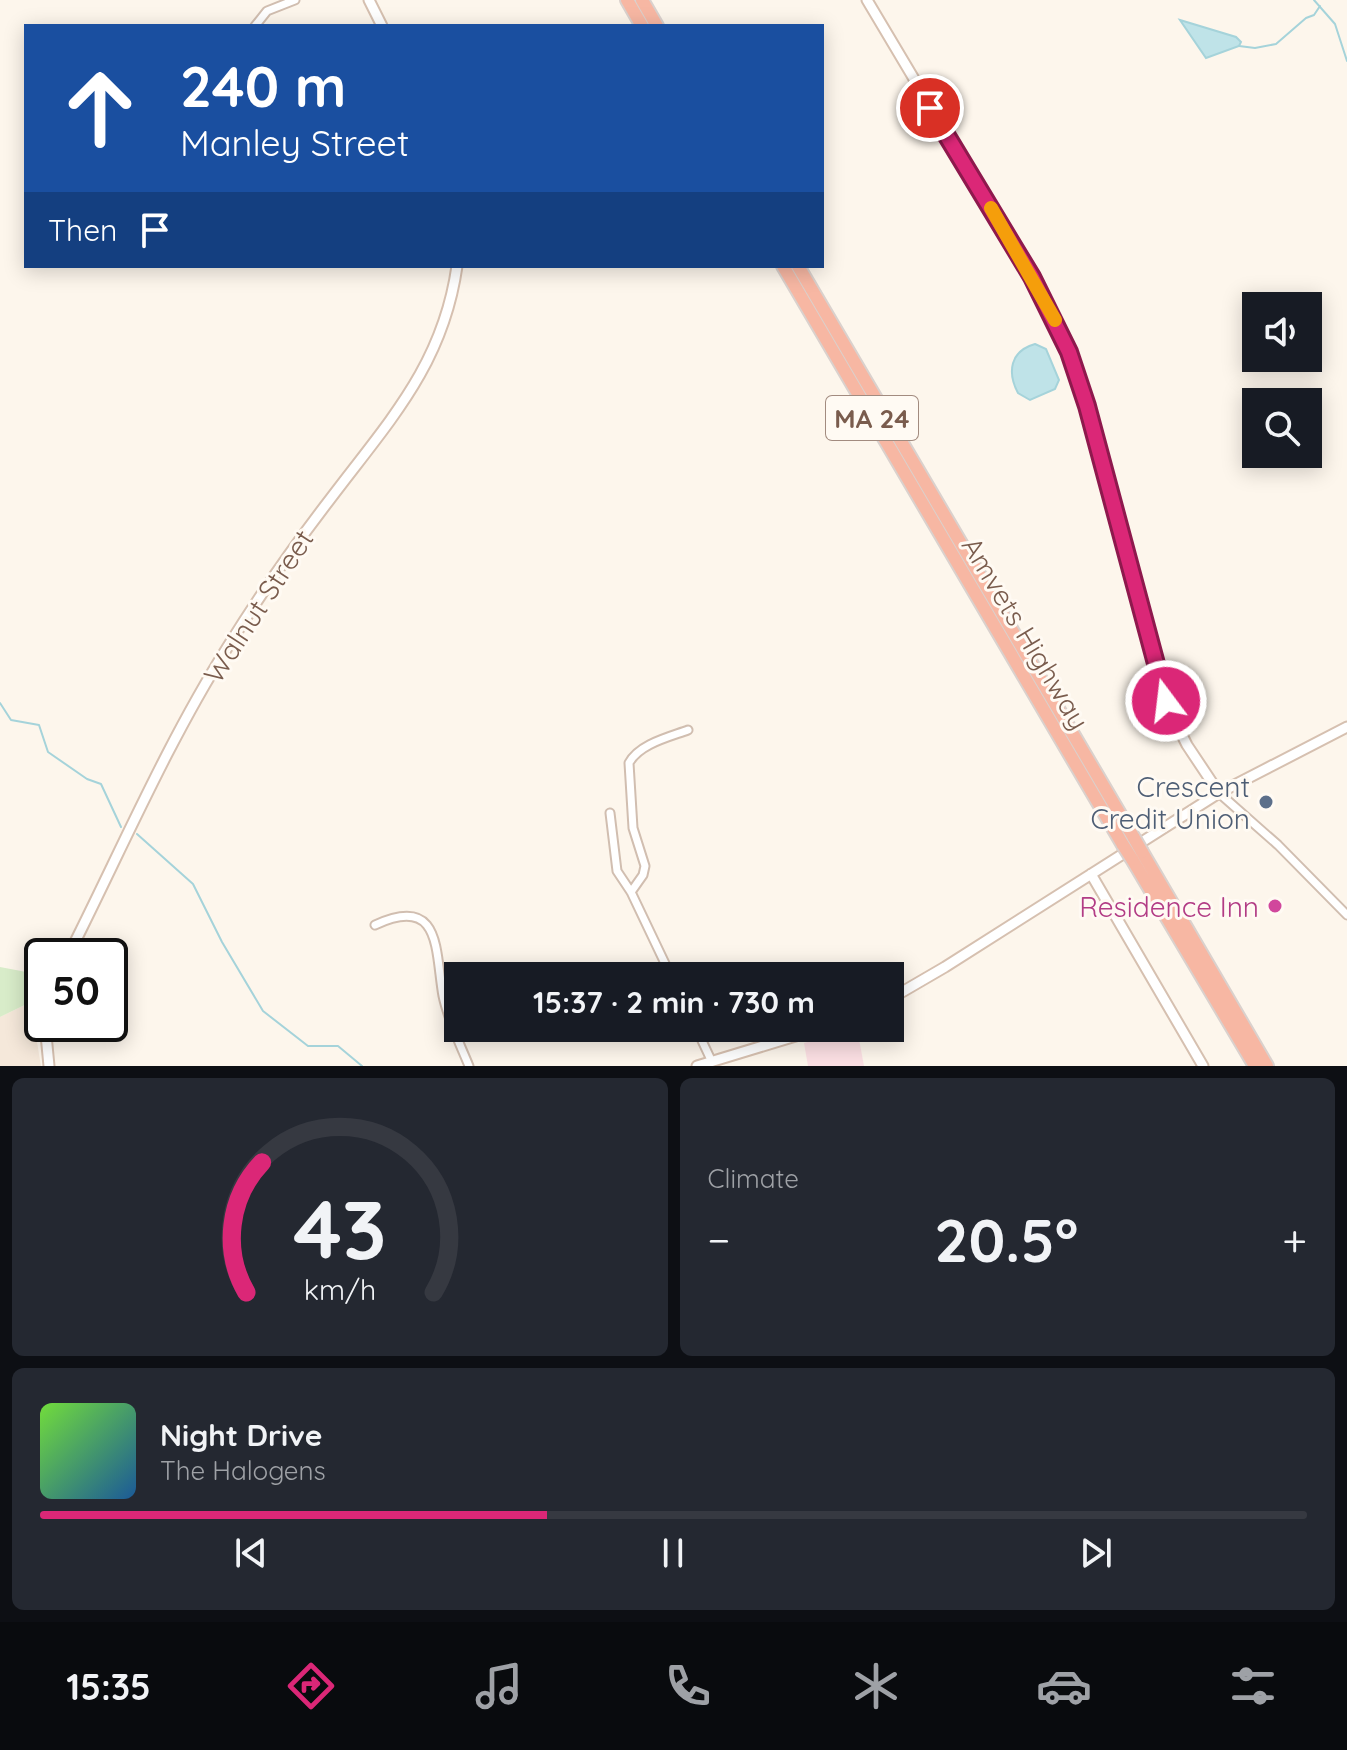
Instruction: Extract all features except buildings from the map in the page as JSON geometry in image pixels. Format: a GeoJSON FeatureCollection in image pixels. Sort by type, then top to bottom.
{"type":"FeatureCollection","features":[{"type":"Feature","properties":{"kind":"highway"},"geometry":{"type":"LineString","coordinates":[[627,0],[641,24]]}},
{"type":"Feature","properties":{"kind":"highway"},"geometry":{"type":"LineString","coordinates":[[642,0],[656,24]]}},
{"type":"Feature","properties":{"kind":"highway","name":"Amvets Highway"},"geometry":{"type":"LineString","coordinates":[[784,268],[1128,842],[1267,1066]]}},
{"type":"Feature","properties":{"kind":"highway","name":"Amvets Highway"},"geometry":{"type":"LineString","coordinates":[[799,268],[1128,842]]}},
{"type":"Feature","properties":{"kind":"highway","name":"Amvets Highway"},"geometry":{"type":"LineString","coordinates":[[1137,856],[1255,1066]]}},
{"type":"Feature","properties":{"kind":"main road"},"geometry":{"type":"LineString","coordinates":[[369,0],[381,24]]}},
{"type":"Feature","properties":{"kind":"main road"},"geometry":{"type":"LineString","coordinates":[[867,0],[1050,309],[1077,373],[1168,707],[1187,745],[1219,793]]}},
{"type":"Feature","properties":{"kind":"main road","name":"Walnut Street"},"geometry":{"type":"LineString","coordinates":[[77,938],[187,716],[217,665],[292,549],[398,409],[429,361],[450,306],[457,268]]}},
{"type":"Feature","properties":{"kind":"main road"},"geometry":{"type":"LineString","coordinates":[[904,991],[1219,793],[1347,727]]}},
{"type":"Feature","properties":{"kind":"main road"},"geometry":{"type":"LineString","coordinates":[[1091,874],[1203,1066]]}},
{"type":"Feature","properties":{"kind":"main road"},"geometry":{"type":"LineString","coordinates":[[45,1042],[49,1066]]}},
{"type":"Feature","properties":{"kind":"main road"},"geometry":{"type":"LineString","coordinates":[[697,1066],[777,1042]]}},
{"type":"Feature","properties":{"kind":"street"},"geometry":{"type":"LineString","coordinates":[[257,24],[267,11],[295,0]]}},
{"type":"Feature","properties":{"kind":"street"},"geometry":{"type":"LineString","coordinates":[[631,892],[643,875],[645,866],[633,828],[629,763],[637,752],[688,730]]}},
{"type":"Feature","properties":{"kind":"street"},"geometry":{"type":"LineString","coordinates":[[1219,793],[1278,845],[1347,915]]}},
{"type":"Feature","properties":{"kind":"street"},"geometry":{"type":"LineString","coordinates":[[610,813],[617,871],[631,892],[664,962]]}},
{"type":"Feature","properties":{"kind":"street"},"geometry":{"type":"LineString","coordinates":[[375,925],[396,916],[408,916],[418,919],[431,930],[439,951],[445,1002],[469,1066]]}},
{"type":"Feature","properties":{"kind":"street"},"geometry":{"type":"LineString","coordinates":[[703,1042],[712,1062]]}},
{"type":"Feature","properties":{"kind":"shaded area"},"geometry":{"type":"Polygon","coordinates":[[[24,1005],[24,1042],[37,1042],[41,1066],[0,1066],[0,1017],[24,1005]]]}},
{"type":"Feature","properties":{"kind":"shaded area"},"geometry":{"type":"Polygon","coordinates":[[[860,1042],[864,1066],[808,1066],[804,1043],[860,1042]]]}},
{"type":"Feature","properties":{"kind":"green space"},"geometry":{"type":"Polygon","coordinates":[[[0,967],[24,972],[24,1005],[0,1017],[0,967]]]}},
{"type":"Feature","properties":{"kind":"water"},"geometry":{"type":"Polygon","coordinates":[[[1180,20],[1236,37],[1241,42],[1239,46],[1206,58],[1180,20]]]}},
{"type":"Feature","properties":{"kind":"water"},"geometry":{"type":"Polygon","coordinates":[[[1035,344],[1046,349],[1059,380],[1055,389],[1030,400],[1018,393],[1012,370],[1020,352],[1035,344]]]}},
{"type":"Feature","properties":{"kind":"waterway"},"geometry":{"type":"LineString","coordinates":[[1314,0],[1335,24],[1347,61]]}},
{"type":"Feature","properties":{"kind":"waterway"},"geometry":{"type":"LineString","coordinates":[[1239,46],[1255,48],[1276,44],[1306,18],[1314,15],[1320,6]]}},
{"type":"Feature","properties":{"kind":"waterway"},"geometry":{"type":"LineString","coordinates":[[0,703],[11,720],[39,725],[48,752],[87,779],[101,784],[121,827]]}},
{"type":"Feature","properties":{"kind":"waterway"},"geometry":{"type":"LineString","coordinates":[[137,834],[193,884],[222,942],[263,1011],[308,1046],[338,1046],[362,1066]]}},
{"type":"Feature","properties":{"kind":"slow traffic"},"geometry":{"type":"LineString","coordinates":[[991,208],[1055,320]]}},
{"type":"Feature","properties":{"kind":"place","name":"Crescent Credit Union"},"geometry":{"type":"Point","coordinates":[1266,802]}},
{"type":"Feature","properties":{"kind":"place","name":"Residence Inn"},"geometry":{"type":"Point","coordinates":[1275,906]}},
{"type":"Feature","properties":{"kind":"route"},"geometry":{"type":"LineString","coordinates":[[930,108],[1032,277],[1069,352],[1087,406],[1166,701]]}}]}
